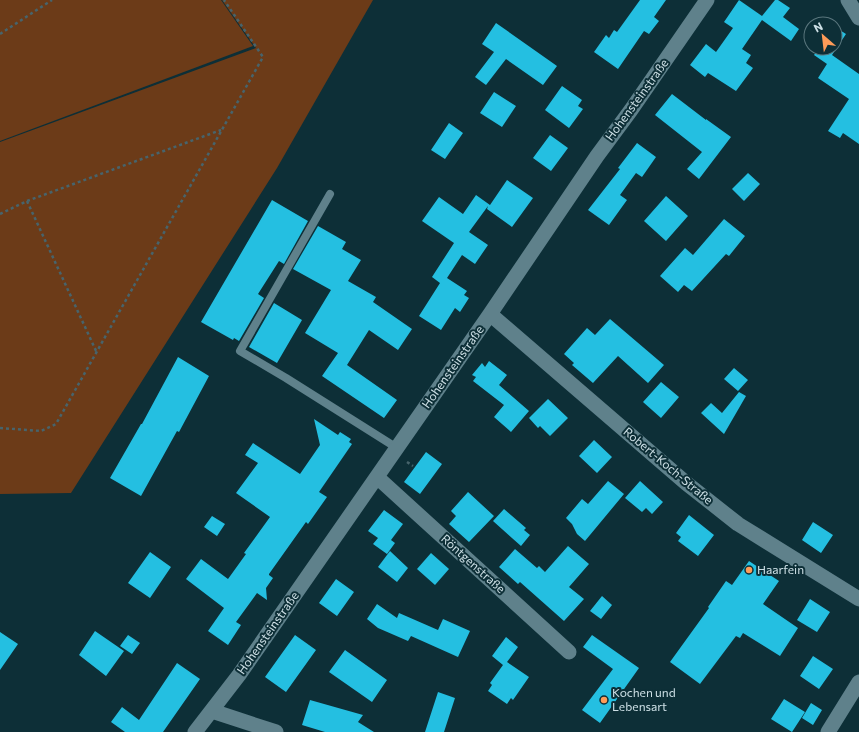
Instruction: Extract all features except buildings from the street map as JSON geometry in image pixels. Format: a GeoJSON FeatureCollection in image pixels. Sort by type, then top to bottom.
{"type":"FeatureCollection","features":[{"type":"Feature","properties":{"kind":"street","name":"Hohensteinstraße"},"geometry":{"type":"LineString","coordinates":[[195,732],[236,679],[490,314],[597,156],[631,110],[707,0]]}},
{"type":"Feature","properties":{"kind":"street"},"geometry":{"type":"LineString","coordinates":[[848,0],[859,18]]}},
{"type":"Feature","properties":{"kind":"street","name":"Robert-Koch-Straße"},"geometry":{"type":"LineString","coordinates":[[490,314],[686,483],[738,524],[859,599]]}},
{"type":"Feature","properties":{"kind":"street","name":"Röntgenstraße"},"geometry":{"type":"LineString","coordinates":[[376,477],[569,652]]}},
{"type":"Feature","properties":{"kind":"street"},"geometry":{"type":"LineString","coordinates":[[828,732],[859,682]]}},
{"type":"Feature","properties":{"kind":"street"},"geometry":{"type":"LineString","coordinates":[[212,711],[276,732]]}},
{"type":"Feature","properties":{"kind":"lane"},"geometry":{"type":"LineString","coordinates":[[330,194],[240,351],[397,448]]}},
{"type":"Feature","properties":{"kind":"path"},"geometry":{"type":"LineString","coordinates":[[0,34],[52,0]]}},
{"type":"Feature","properties":{"kind":"path"},"geometry":{"type":"LineString","coordinates":[[0,428],[41,431],[56,424],[221,129],[263,57],[224,0]]}},
{"type":"Feature","properties":{"kind":"path"},"geometry":{"type":"LineString","coordinates":[[0,214],[27,201],[221,129]]}},
{"type":"Feature","properties":{"kind":"path"},"geometry":{"type":"LineString","coordinates":[[27,201],[97,353]]}},
{"type":"Feature","properties":{"kind":"shaded area"},"geometry":{"type":"Polygon","coordinates":[[[0,0],[221,0],[253,46],[0,141],[0,0]]]}},
{"type":"Feature","properties":{"kind":"shaded area"},"geometry":{"type":"Polygon","coordinates":[[[222,0],[373,0],[277,168],[71,493],[0,494],[0,142],[256,48],[222,0]]]}},
{"type":"Feature","properties":{"kind":"place","name":"Haarfein"},"geometry":{"type":"Point","coordinates":[749,570]}},
{"type":"Feature","properties":{"kind":"place","name":"Kochen und Lebensart"},"geometry":{"type":"Point","coordinates":[604,700]}}]}
